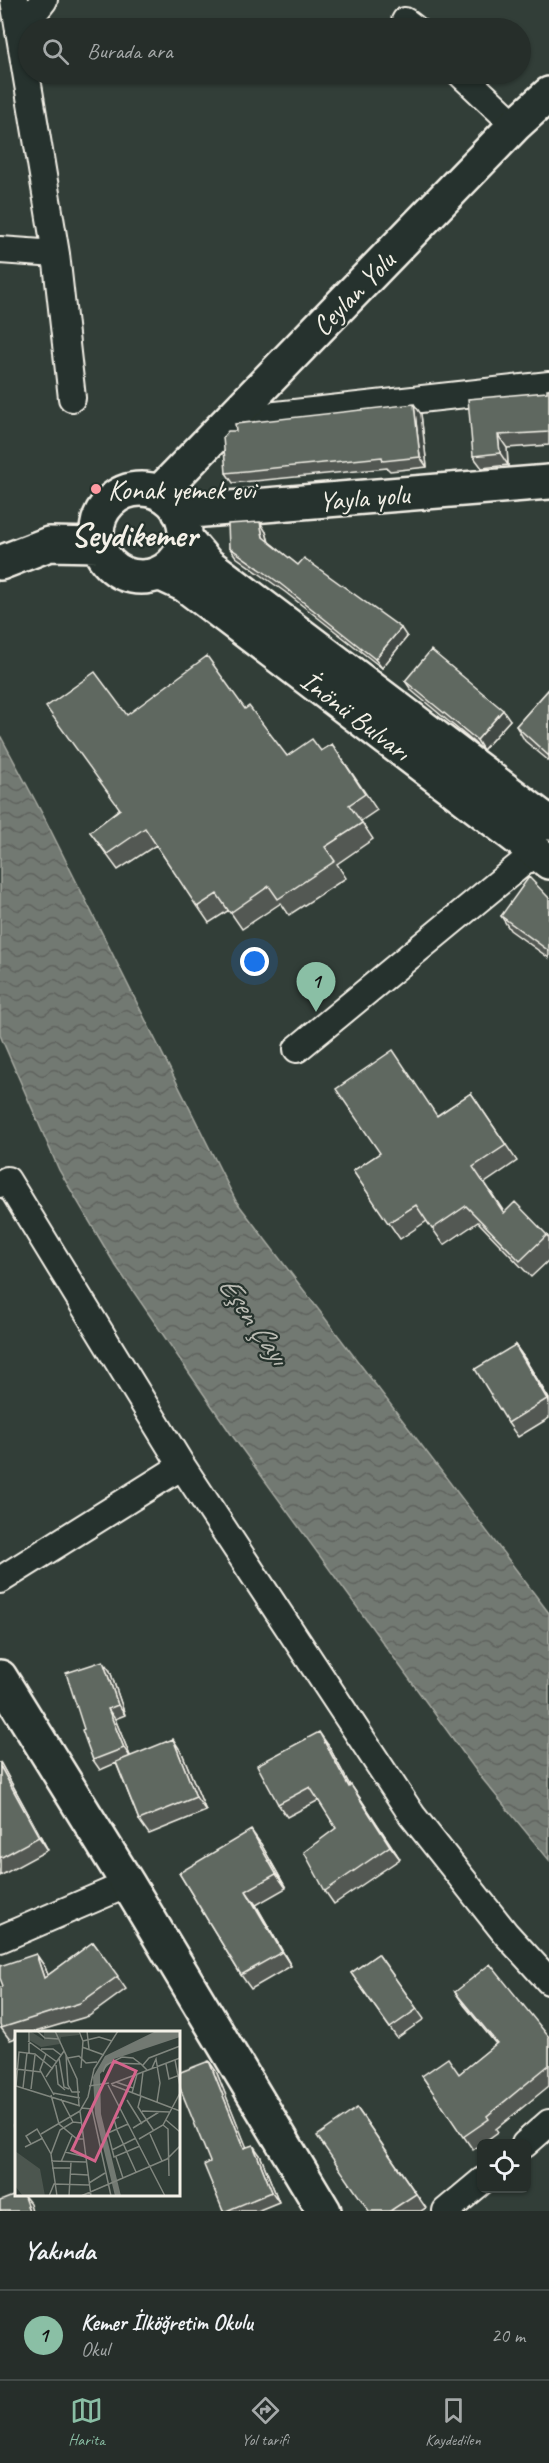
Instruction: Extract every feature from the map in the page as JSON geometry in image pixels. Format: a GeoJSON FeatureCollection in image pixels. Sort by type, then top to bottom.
{"type":"FeatureCollection","features":[{"type":"Feature","properties":{"kind":"street"},"geometry":{"type":"LineString","coordinates":[[14,0],[18,26]]}},
{"type":"Feature","properties":{"kind":"street"},"geometry":{"type":"LineString","coordinates":[[30,18],[44,0]]}},
{"type":"Feature","properties":{"kind":"street"},"geometry":{"type":"LineString","coordinates":[[28,84],[56,254],[72,398]]}},
{"type":"Feature","properties":{"kind":"street"},"geometry":{"type":"LineString","coordinates":[[472,84],[515,125]]}},
{"type":"Feature","properties":{"kind":"street","name":"Ceylan Yolu"},"geometry":{"type":"LineString","coordinates":[[174,514],[230,420],[515,125],[549,94]]}},
{"type":"Feature","properties":{"kind":"street"},"geometry":{"type":"LineString","coordinates":[[0,250],[56,254]]}},
{"type":"Feature","properties":{"kind":"street"},"geometry":{"type":"LineString","coordinates":[[230,420],[549,385]]}},
{"type":"Feature","properties":{"kind":"street","name":"Yayla yolu"},"geometry":{"type":"LineString","coordinates":[[174,514],[549,482]]}},
{"type":"Feature","properties":{"kind":"street"},"geometry":{"type":"LineString","coordinates":[[132,490],[174,514],[181,553],[172,565],[144,578],[129,576],[115,570],[104,559],[98,545],[96,530],[100,516],[109,503],[132,490]]}},
{"type":"Feature","properties":{"kind":"street","name":"İnönü Bulvarı"},"geometry":{"type":"LineString","coordinates":[[174,514],[207,564],[546,843]]}},
{"type":"Feature","properties":{"kind":"street"},"geometry":{"type":"LineString","coordinates":[[0,563],[49,544],[98,545]]}},
{"type":"Feature","properties":{"kind":"street","name":"İnönü Bulvarı"},"geometry":{"type":"LineString","coordinates":[[159,573],[185,585],[546,843]]}},
{"type":"Feature","properties":{"kind":"street"},"geometry":{"type":"LineString","coordinates":[[297,1049],[546,843]]}},
{"type":"Feature","properties":{"kind":"street"},"geometry":{"type":"LineString","coordinates":[[0,1184],[7,1180],[182,1466],[412,1815],[506,1934],[549,1982]]}},
{"type":"Feature","properties":{"kind":"street"},"geometry":{"type":"LineString","coordinates":[[0,1580],[182,1466]]}},
{"type":"Feature","properties":{"kind":"street"},"geometry":{"type":"LineString","coordinates":[[0,1677],[128,1884],[324,2211]]}},
{"type":"Feature","properties":{"kind":"street"},"geometry":{"type":"LineString","coordinates":[[0,1939],[128,1884]]}},
{"type":"Feature","properties":{"kind":"street"},"geometry":{"type":"LineString","coordinates":[[531,2139],[549,2123]]}},
{"type":"Feature","properties":{"kind":"street"},"geometry":{"type":"LineString","coordinates":[[446,2211],[477,2185]]}},
{"type":"Feature","properties":{"kind":"water","name":"Eşen Çayı"},"geometry":{"type":"Polygon","coordinates":[[[0,735],[44,817],[236,1201],[549,1613],[549,1860],[480,1776],[231,1434],[114,1263],[59,1170],[0,1035],[0,735]]]}},
{"type":"Feature","properties":{"kind":"building"},"geometry":{"type":"Polygon","coordinates":[[[549,389],[549,432],[498,435],[500,453],[473,456],[468,399],[547,392],[549,389]]]}},
{"type":"Feature","properties":{"kind":"building"},"geometry":{"type":"Polygon","coordinates":[[[414,404],[420,457],[383,461],[382,457],[226,473],[223,437],[228,431],[236,431],[235,424],[414,404]]]}},
{"type":"Feature","properties":{"kind":"building"},"geometry":{"type":"Polygon","coordinates":[[[260,522],[263,537],[298,565],[304,558],[401,628],[375,659],[278,582],[229,547],[228,524],[260,522]]]}},
{"type":"Feature","properties":{"kind":"building"},"geometry":{"type":"Polygon","coordinates":[[[431,650],[503,710],[477,740],[405,681],[431,650]]]}},
{"type":"Feature","properties":{"kind":"building"},"geometry":{"type":"Polygon","coordinates":[[[207,656],[245,709],[249,706],[287,756],[312,739],[321,751],[332,744],[365,794],[349,805],[362,823],[325,847],[335,861],[278,899],[269,886],[230,913],[217,894],[197,907],[145,828],[107,854],[90,832],[120,809],[46,707],[95,672],[127,715],[207,656]]]}},
{"type":"Feature","properties":{"kind":"building"},"geometry":{"type":"Polygon","coordinates":[[[549,689],[549,756],[516,726],[549,689]]]}},
{"type":"Feature","properties":{"kind":"building"},"geometry":{"type":"Polygon","coordinates":[[[529,877],[549,898],[549,951],[501,916],[529,877]]]}},
{"type":"Feature","properties":{"kind":"building"},"geometry":{"type":"Polygon","coordinates":[[[393,1050],[437,1116],[471,1093],[506,1145],[473,1167],[504,1213],[515,1202],[547,1235],[520,1261],[466,1206],[432,1229],[416,1205],[388,1223],[353,1171],[380,1153],[336,1089],[393,1050]]]}},
{"type":"Feature","properties":{"kind":"building"},"geometry":{"type":"Polygon","coordinates":[[[515,1345],[547,1399],[508,1423],[475,1369],[515,1345]]]}},
{"type":"Feature","properties":{"kind":"building"},"geometry":{"type":"Polygon","coordinates":[[[103,1661],[118,1705],[108,1709],[124,1748],[93,1760],[66,1673],[103,1661]]]}},
{"type":"Feature","properties":{"kind":"building"},"geometry":{"type":"Polygon","coordinates":[[[319,1732],[349,1787],[351,1785],[390,1846],[325,1891],[304,1852],[336,1828],[310,1787],[278,1804],[257,1765],[319,1732]]]}},
{"type":"Feature","properties":{"kind":"building"},"geometry":{"type":"Polygon","coordinates":[[[173,1739],[196,1797],[139,1820],[116,1762],[173,1739]]]}},
{"type":"Feature","properties":{"kind":"building"},"geometry":{"type":"Polygon","coordinates":[[[0,1766],[39,1837],[0,1858],[0,1766]]]}},
{"type":"Feature","properties":{"kind":"building"},"geometry":{"type":"Polygon","coordinates":[[[251,1830],[276,1874],[246,1891],[282,1952],[241,1975],[179,1873],[251,1830]]]}},
{"type":"Feature","properties":{"kind":"building"},"geometry":{"type":"Polygon","coordinates":[[[93,1942],[118,1976],[80,2003],[1,2028],[0,1987],[3,1986],[0,1966],[36,1954],[44,1978],[93,1942]]]}},
{"type":"Feature","properties":{"kind":"building"},"geometry":{"type":"Polygon","coordinates":[[[378,1954],[417,2009],[390,2028],[351,1973],[378,1954]]]}},
{"type":"Feature","properties":{"kind":"building"},"geometry":{"type":"Polygon","coordinates":[[[490,1964],[549,2037],[549,2065],[487,2116],[489,2119],[463,2137],[422,2076],[448,2058],[459,2074],[497,2043],[455,1992],[490,1964]]]}},
{"type":"Feature","properties":{"kind":"building"},"geometry":{"type":"Polygon","coordinates":[[[209,2061],[244,2148],[253,2145],[272,2192],[223,2211],[204,2165],[210,2162],[180,2088],[180,2072],[209,2061]]]}},
{"type":"Feature","properties":{"kind":"building"},"geometry":{"type":"Polygon","coordinates":[[[357,2108],[416,2194],[390,2211],[369,2211],[317,2136],[357,2108]]]}},
{"type":"Feature","properties":{"kind":"building"},"geometry":{"type":"Polygon","coordinates":[[[15,2195],[24,2196],[29,2211],[0,2211],[0,2201],[15,2195]]]}},
{"type":"Feature","properties":{"kind":"place","name":"Konak yemek evi"},"geometry":{"type":"Point","coordinates":[96,489]}},
{"type":"Feature","properties":{"kind":"place","name":"Kemer İlköğretim Okulu"},"geometry":{"type":"Point","coordinates":[316,1012]}},
{"type":"Feature","properties":{"kind":"district","name":"Seydikemer"},"geometry":{"type":"Point","coordinates":[134,534]}}]}
